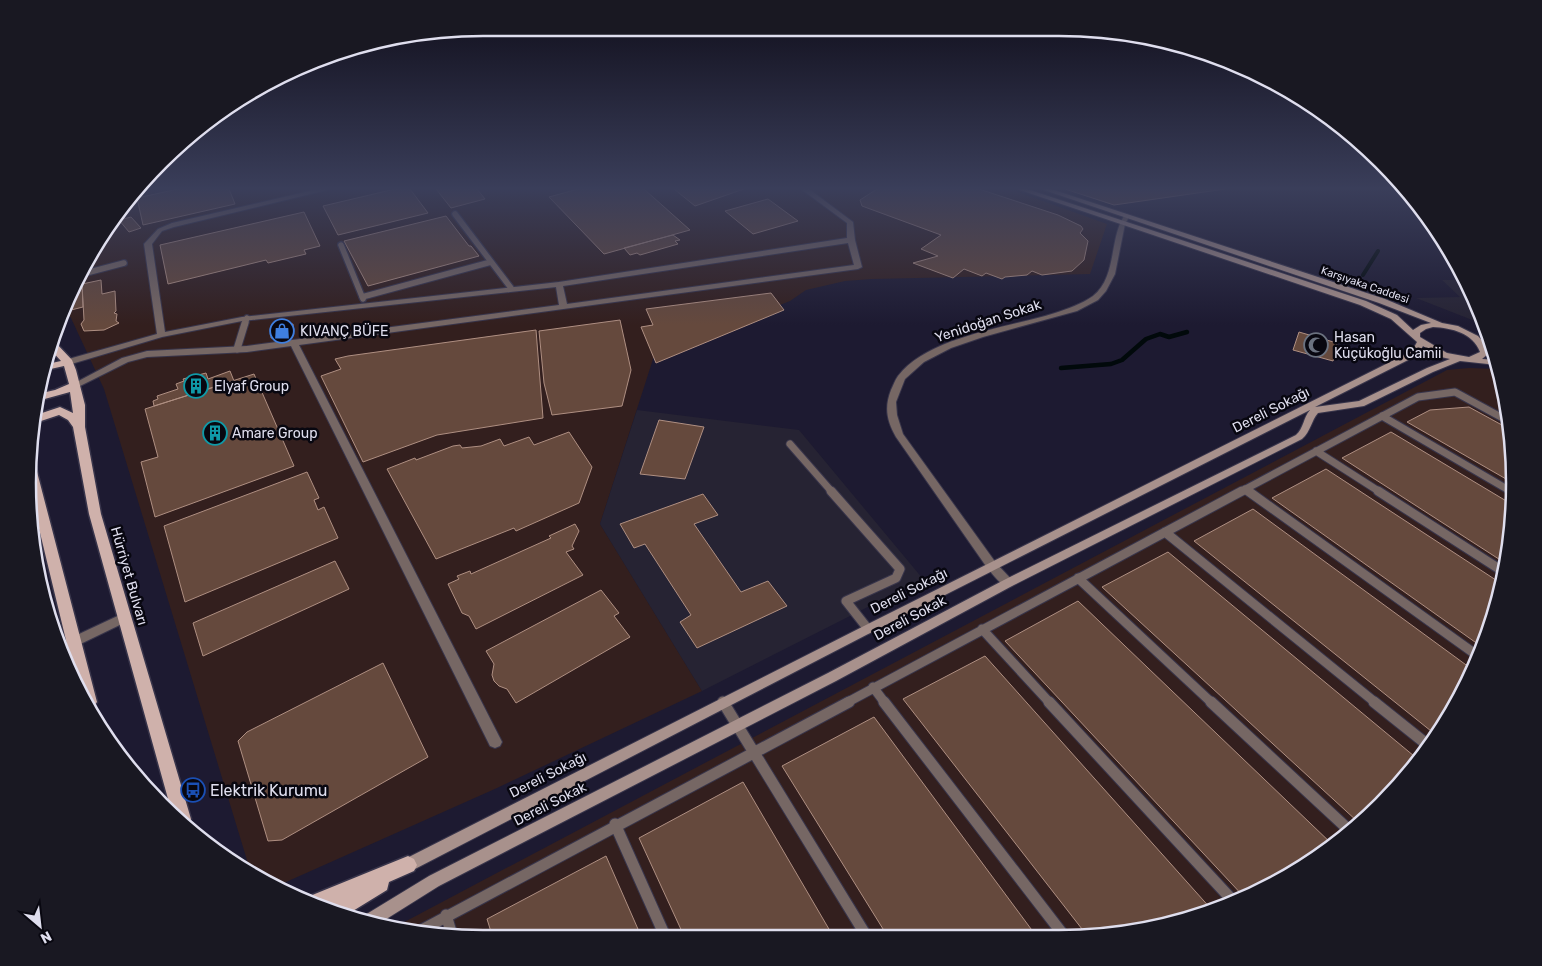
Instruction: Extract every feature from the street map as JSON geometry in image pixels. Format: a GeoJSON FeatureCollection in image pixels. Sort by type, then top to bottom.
{"type":"FeatureCollection","features":[{"type":"Feature","properties":{"kind":"main road"},"geometry":{"type":"LineString","coordinates":[[56,350],[68,362]]}},
{"type":"Feature","properties":{"kind":"main road"},"geometry":{"type":"LineString","coordinates":[[51,366],[68,362]]}},
{"type":"Feature","properties":{"kind":"main road","name":"Hürriyet Bulvarı"},"geometry":{"type":"LineString","coordinates":[[68,362],[79,405],[79,427],[95,514],[179,811]]}},
{"type":"Feature","properties":{"kind":"main road"},"geometry":{"type":"LineString","coordinates":[[45,396],[74,385]]}},
{"type":"Feature","properties":{"kind":"main road"},"geometry":{"type":"LineString","coordinates":[[41,417],[60,411],[72,417],[79,427]]}},
{"type":"Feature","properties":{"kind":"main road"},"geometry":{"type":"LineString","coordinates":[[36,497],[69,644],[81,679]]}},
{"type":"Feature","properties":{"kind":"main road"},"geometry":{"type":"LineString","coordinates":[[323,900],[408,865]]}},
{"type":"Feature","properties":{"kind":"main road"},"geometry":{"type":"LineString","coordinates":[[342,907],[408,865]]}},
{"type":"Feature","properties":{"kind":"street"},"geometry":{"type":"LineString","coordinates":[[157,234],[148,244],[161,335]]}},
{"type":"Feature","properties":{"kind":"street"},"geometry":{"type":"LineString","coordinates":[[74,385],[125,360],[147,354],[237,349],[294,343],[858,267],[851,234]]}},
{"type":"Feature","properties":{"kind":"street","name":"Yenidoğan Sokak"},"geometry":{"type":"LineString","coordinates":[[1008,583],[992,566],[898,435],[892,410],[895,390],[903,375],[916,363],[936,352],[996,330],[1082,306],[1097,297],[1110,278],[1121,234]]}},
{"type":"Feature","properties":{"kind":"street","name":"Karşıyaka Caddesi"},"geometry":{"type":"LineString","coordinates":[[1165,234],[1363,303],[1394,317],[1418,340],[1444,355],[1489,362]]}},
{"type":"Feature","properties":{"kind":"street","name":"Karşıyaka Caddesi"},"geometry":{"type":"LineString","coordinates":[[1169,234],[1382,301],[1451,328]]}},
{"type":"Feature","properties":{"kind":"street"},"geometry":{"type":"LineString","coordinates":[[68,362],[161,335],[246,318],[363,300],[558,284],[851,240]]}},
{"type":"Feature","properties":{"kind":"street"},"geometry":{"type":"LineString","coordinates":[[558,284],[563,306]]}},
{"type":"Feature","properties":{"kind":"street","name":"Dereli Sokağı"},"geometry":{"type":"LineString","coordinates":[[408,865],[868,628],[1407,358],[1415,353],[1418,340],[1416,332],[1420,327],[1429,325],[1451,328]]}},
{"type":"Feature","properties":{"kind":"street"},"geometry":{"type":"LineString","coordinates":[[1451,328],[1482,340]]}},
{"type":"Feature","properties":{"kind":"street"},"geometry":{"type":"LineString","coordinates":[[1465,359],[1482,356],[1485,352],[1481,343],[1466,333]]}},
{"type":"Feature","properties":{"kind":"street"},"geometry":{"type":"LineString","coordinates":[[294,343],[495,742]]}},
{"type":"Feature","properties":{"kind":"street","name":"Dereli Sokak"},"geometry":{"type":"LineString","coordinates":[[375,917],[434,881],[1008,583],[1299,437],[1309,426],[1310,417],[1315,410],[1361,404],[1430,370],[1465,359]]}},
{"type":"Feature","properties":{"kind":"street"},"geometry":{"type":"LineString","coordinates":[[69,644],[124,618]]}},
{"type":"Feature","properties":{"kind":"lane"},"geometry":{"type":"LineString","coordinates":[[470,234],[512,288]]}},
{"type":"Feature","properties":{"kind":"lane"},"geometry":{"type":"LineString","coordinates":[[341,245],[363,300],[491,262]]}},
{"type":"Feature","properties":{"kind":"lane"},"geometry":{"type":"LineString","coordinates":[[89,272],[124,263]]}},
{"type":"Feature","properties":{"kind":"lane"},"geometry":{"type":"LineString","coordinates":[[237,349],[246,318]]}},
{"type":"Feature","properties":{"kind":"lane"},"geometry":{"type":"LineString","coordinates":[[426,926],[1418,397],[1455,392],[1501,417]]}},
{"type":"Feature","properties":{"kind":"lane"},"geometry":{"type":"LineString","coordinates":[[1382,416],[1506,489]]}},
{"type":"Feature","properties":{"kind":"lane"},"geometry":{"type":"LineString","coordinates":[[790,444],[900,569],[896,578],[846,601],[868,628]]}},
{"type":"Feature","properties":{"kind":"lane"},"geometry":{"type":"LineString","coordinates":[[1316,451],[1497,568]]}},
{"type":"Feature","properties":{"kind":"lane"},"geometry":{"type":"LineString","coordinates":[[1245,489],[1473,652]]}},
{"type":"Feature","properties":{"kind":"lane"},"geometry":{"type":"LineString","coordinates":[[1164,532],[1423,741]]}},
{"type":"Feature","properties":{"kind":"lane"},"geometry":{"type":"LineString","coordinates":[[1078,578],[1345,826]]}},
{"type":"Feature","properties":{"kind":"lane"},"geometry":{"type":"LineString","coordinates":[[982,629],[1229,896]]}},
{"type":"Feature","properties":{"kind":"lane"},"geometry":{"type":"LineString","coordinates":[[873,687],[1060,930]]}},
{"type":"Feature","properties":{"kind":"lane"},"geometry":{"type":"LineString","coordinates":[[723,702],[755,750],[863,930]]}},
{"type":"Feature","properties":{"kind":"lane"},"geometry":{"type":"LineString","coordinates":[[616,824],[662,930]]}},
{"type":"Feature","properties":{"kind":"lane"},"geometry":{"type":"LineString","coordinates":[[446,915],[450,929]]}},
{"type":"Feature","properties":{"kind":"shaded area"},"geometry":{"type":"Polygon","coordinates":[[[113,234],[1104,234],[1090,274],[845,281],[806,290],[790,301],[654,356],[600,524],[702,691],[497,788],[283,883],[248,862],[104,389],[69,315],[82,285],[113,234]]]}},
{"type":"Feature","properties":{"kind":"shaded area"},"geometry":{"type":"Polygon","coordinates":[[[1442,280],[1457,280],[1475,321],[1416,298],[1460,297],[1442,280]]]}},
{"type":"Feature","properties":{"kind":"shaded area"},"geometry":{"type":"Polygon","coordinates":[[[1491,369],[1502,425],[1506,483],[1505,512],[1497,570],[1491,599],[1482,627],[1460,681],[1446,706],[1395,778],[1354,819],[1331,837],[1282,870],[1257,884],[1230,896],[1175,915],[1117,926],[1088,929],[483,930],[454,929],[404,922],[1447,370],[1491,369]]]}},
{"type":"Feature","properties":{"kind":"shaded area"},"geometry":{"type":"Polygon","coordinates":[[[637,410],[799,430],[923,579],[702,691],[600,524],[637,410]]]}},
{"type":"Feature","properties":{"kind":"building"},"geometry":{"type":"Polygon","coordinates":[[[208,234],[314,234],[320,246],[304,250],[306,254],[268,263],[266,260],[168,284],[160,245],[208,234]]]}},
{"type":"Feature","properties":{"kind":"building"},"geometry":{"type":"Polygon","coordinates":[[[372,234],[460,234],[479,256],[368,286],[344,241],[372,234]]]}},
{"type":"Feature","properties":{"kind":"building"},"geometry":{"type":"Polygon","coordinates":[[[585,234],[675,234],[604,254],[585,234]]]}},
{"type":"Feature","properties":{"kind":"building"},"geometry":{"type":"Polygon","coordinates":[[[938,234],[1081,234],[1088,241],[1084,260],[1072,271],[1042,275],[1032,271],[1027,275],[1005,277],[1002,279],[986,273],[982,276],[964,269],[953,278],[913,263],[938,256],[921,249],[941,235],[938,234]]]}},
{"type":"Feature","properties":{"kind":"building"},"geometry":{"type":"Polygon","coordinates":[[[673,235],[680,240],[675,241],[678,244],[640,255],[637,253],[630,255],[624,248],[673,235]]]}},
{"type":"Feature","properties":{"kind":"building"},"geometry":{"type":"Polygon","coordinates":[[[101,280],[102,294],[115,291],[116,311],[114,313],[117,314],[116,321],[119,323],[104,330],[84,331],[81,324],[84,320],[83,284],[101,280]]]}},
{"type":"Feature","properties":{"kind":"building"},"geometry":{"type":"Polygon","coordinates":[[[82,285],[83,307],[71,310],[82,285]]]}},
{"type":"Feature","properties":{"kind":"building"},"geometry":{"type":"Polygon","coordinates":[[[771,293],[784,310],[656,363],[641,327],[653,325],[646,309],[771,293]]]}},
{"type":"Feature","properties":{"kind":"building"},"geometry":{"type":"Polygon","coordinates":[[[620,320],[631,370],[622,406],[552,415],[544,383],[539,331],[620,320]]]}},
{"type":"Feature","properties":{"kind":"building","name":"KIVANÇ BÜFE"},"geometry":{"type":"Polygon","coordinates":[[[293,324],[293,335],[271,338],[272,328],[293,324]]]}},
{"type":"Feature","properties":{"kind":"building"},"geometry":{"type":"Polygon","coordinates":[[[536,330],[543,418],[437,435],[363,462],[321,376],[341,369],[335,359],[348,356],[536,330]]]}},
{"type":"Feature","properties":{"kind":"building","name":"Hasan Küçükoğlu Camii"},"geometry":{"type":"Polygon","coordinates":[[[1299,332],[1337,343],[1336,347],[1348,350],[1346,358],[1335,355],[1333,361],[1293,350],[1299,332]]]}},
{"type":"Feature","properties":{"kind":"building","name":"Elyaf Group"},"geometry":{"type":"Polygon","coordinates":[[[230,371],[234,381],[154,406],[153,401],[158,399],[157,396],[178,389],[176,384],[184,381],[183,379],[206,373],[208,379],[230,371]]]}},
{"type":"Feature","properties":{"kind":"building","name":"Amare Group"},"geometry":{"type":"Polygon","coordinates":[[[254,374],[294,466],[155,517],[141,462],[158,457],[145,409],[254,374]]]}},
{"type":"Feature","properties":{"kind":"building"},"geometry":{"type":"Polygon","coordinates":[[[1469,407],[1502,425],[1506,479],[1407,422],[1430,410],[1469,407]]]}},
{"type":"Feature","properties":{"kind":"building"},"geometry":{"type":"Polygon","coordinates":[[[659,420],[704,427],[685,479],[640,474],[659,420]]]}},
{"type":"Feature","properties":{"kind":"building"},"geometry":{"type":"Polygon","coordinates":[[[569,432],[592,467],[579,503],[516,531],[514,528],[436,559],[387,469],[453,446],[460,445],[462,448],[481,446],[500,439],[504,446],[529,437],[534,445],[569,432]]]}},
{"type":"Feature","properties":{"kind":"building"},"geometry":{"type":"Polygon","coordinates":[[[1391,432],[1505,500],[1499,559],[1342,458],[1391,432]]]}},
{"type":"Feature","properties":{"kind":"building"},"geometry":{"type":"Polygon","coordinates":[[[1326,469],[1495,579],[1491,599],[1476,643],[1272,498],[1326,469]]]}},
{"type":"Feature","properties":{"kind":"building"},"geometry":{"type":"Polygon","coordinates":[[[307,472],[319,498],[314,500],[318,510],[324,507],[338,538],[185,602],[164,526],[307,472]]]}},
{"type":"Feature","properties":{"kind":"building"},"geometry":{"type":"Polygon","coordinates":[[[703,494],[718,515],[694,524],[741,592],[768,581],[787,606],[697,648],[680,622],[691,615],[645,544],[634,548],[620,524],[703,494]]]}},
{"type":"Feature","properties":{"kind":"building"},"geometry":{"type":"Polygon","coordinates":[[[1253,509],[1467,666],[1446,706],[1430,730],[1194,541],[1253,509]]]}},
{"type":"Feature","properties":{"kind":"building"},"geometry":{"type":"Polygon","coordinates":[[[575,524],[579,531],[572,546],[574,549],[566,552],[583,575],[476,629],[469,616],[462,613],[448,584],[459,579],[457,576],[470,571],[471,574],[551,538],[549,536],[575,524]]]}},
{"type":"Feature","properties":{"kind":"building"},"geometry":{"type":"Polygon","coordinates":[[[1168,552],[1413,755],[1395,778],[1354,819],[1102,587],[1168,552]]]}},
{"type":"Feature","properties":{"kind":"building"},"geometry":{"type":"Polygon","coordinates":[[[335,561],[349,589],[203,656],[193,623],[335,561]]]}},
{"type":"Feature","properties":{"kind":"building"},"geometry":{"type":"Polygon","coordinates":[[[601,590],[619,613],[614,616],[630,637],[516,703],[507,689],[499,686],[494,681],[492,675],[494,664],[486,651],[601,590]]]}},
{"type":"Feature","properties":{"kind":"building"},"geometry":{"type":"Polygon","coordinates":[[[1078,601],[1327,840],[1282,870],[1239,892],[1005,641],[1078,601]]]}},
{"type":"Feature","properties":{"kind":"building"},"geometry":{"type":"Polygon","coordinates":[[[985,656],[1207,904],[1175,915],[1146,921],[1082,929],[903,699],[985,656]]]}},
{"type":"Feature","properties":{"kind":"building"},"geometry":{"type":"Polygon","coordinates":[[[383,663],[428,757],[282,840],[268,841],[238,741],[247,732],[383,663]]]}},
{"type":"Feature","properties":{"kind":"building"},"geometry":{"type":"Polygon","coordinates":[[[874,717],[1032,930],[884,930],[782,766],[874,717]]]}},
{"type":"Feature","properties":{"kind":"building"},"geometry":{"type":"Polygon","coordinates":[[[743,782],[829,930],[681,930],[639,838],[743,782]]]}},
{"type":"Feature","properties":{"kind":"building"},"geometry":{"type":"Polygon","coordinates":[[[606,856],[638,930],[490,930],[487,919],[606,856]]]}},
{"type":"Feature","properties":{"kind":"waterway"},"geometry":{"type":"LineString","coordinates":[[1363,275],[1378,251]]}},
{"type":"Feature","properties":{"kind":"waterway"},"geometry":{"type":"LineString","coordinates":[[1061,368],[1111,364],[1122,360],[1146,339],[1160,334],[1169,337],[1187,332]]}},
{"type":"Feature","properties":{"kind":"place","name":"KIVANÇ BÜFE"},"geometry":{"type":"Point","coordinates":[282,331]}},
{"type":"Feature","properties":{"kind":"place","name":"Hasan Küçükoğlu Camii"},"geometry":{"type":"Point","coordinates":[1316,345]}},
{"type":"Feature","properties":{"kind":"place","name":"Elyaf Group"},"geometry":{"type":"Point","coordinates":[196,386]}},
{"type":"Feature","properties":{"kind":"place","name":"Amare Group"},"geometry":{"type":"Point","coordinates":[215,433]}},
{"type":"Feature","properties":{"kind":"place","name":"Elektrik Kurumu"},"geometry":{"type":"Point","coordinates":[193,790]}}]}
